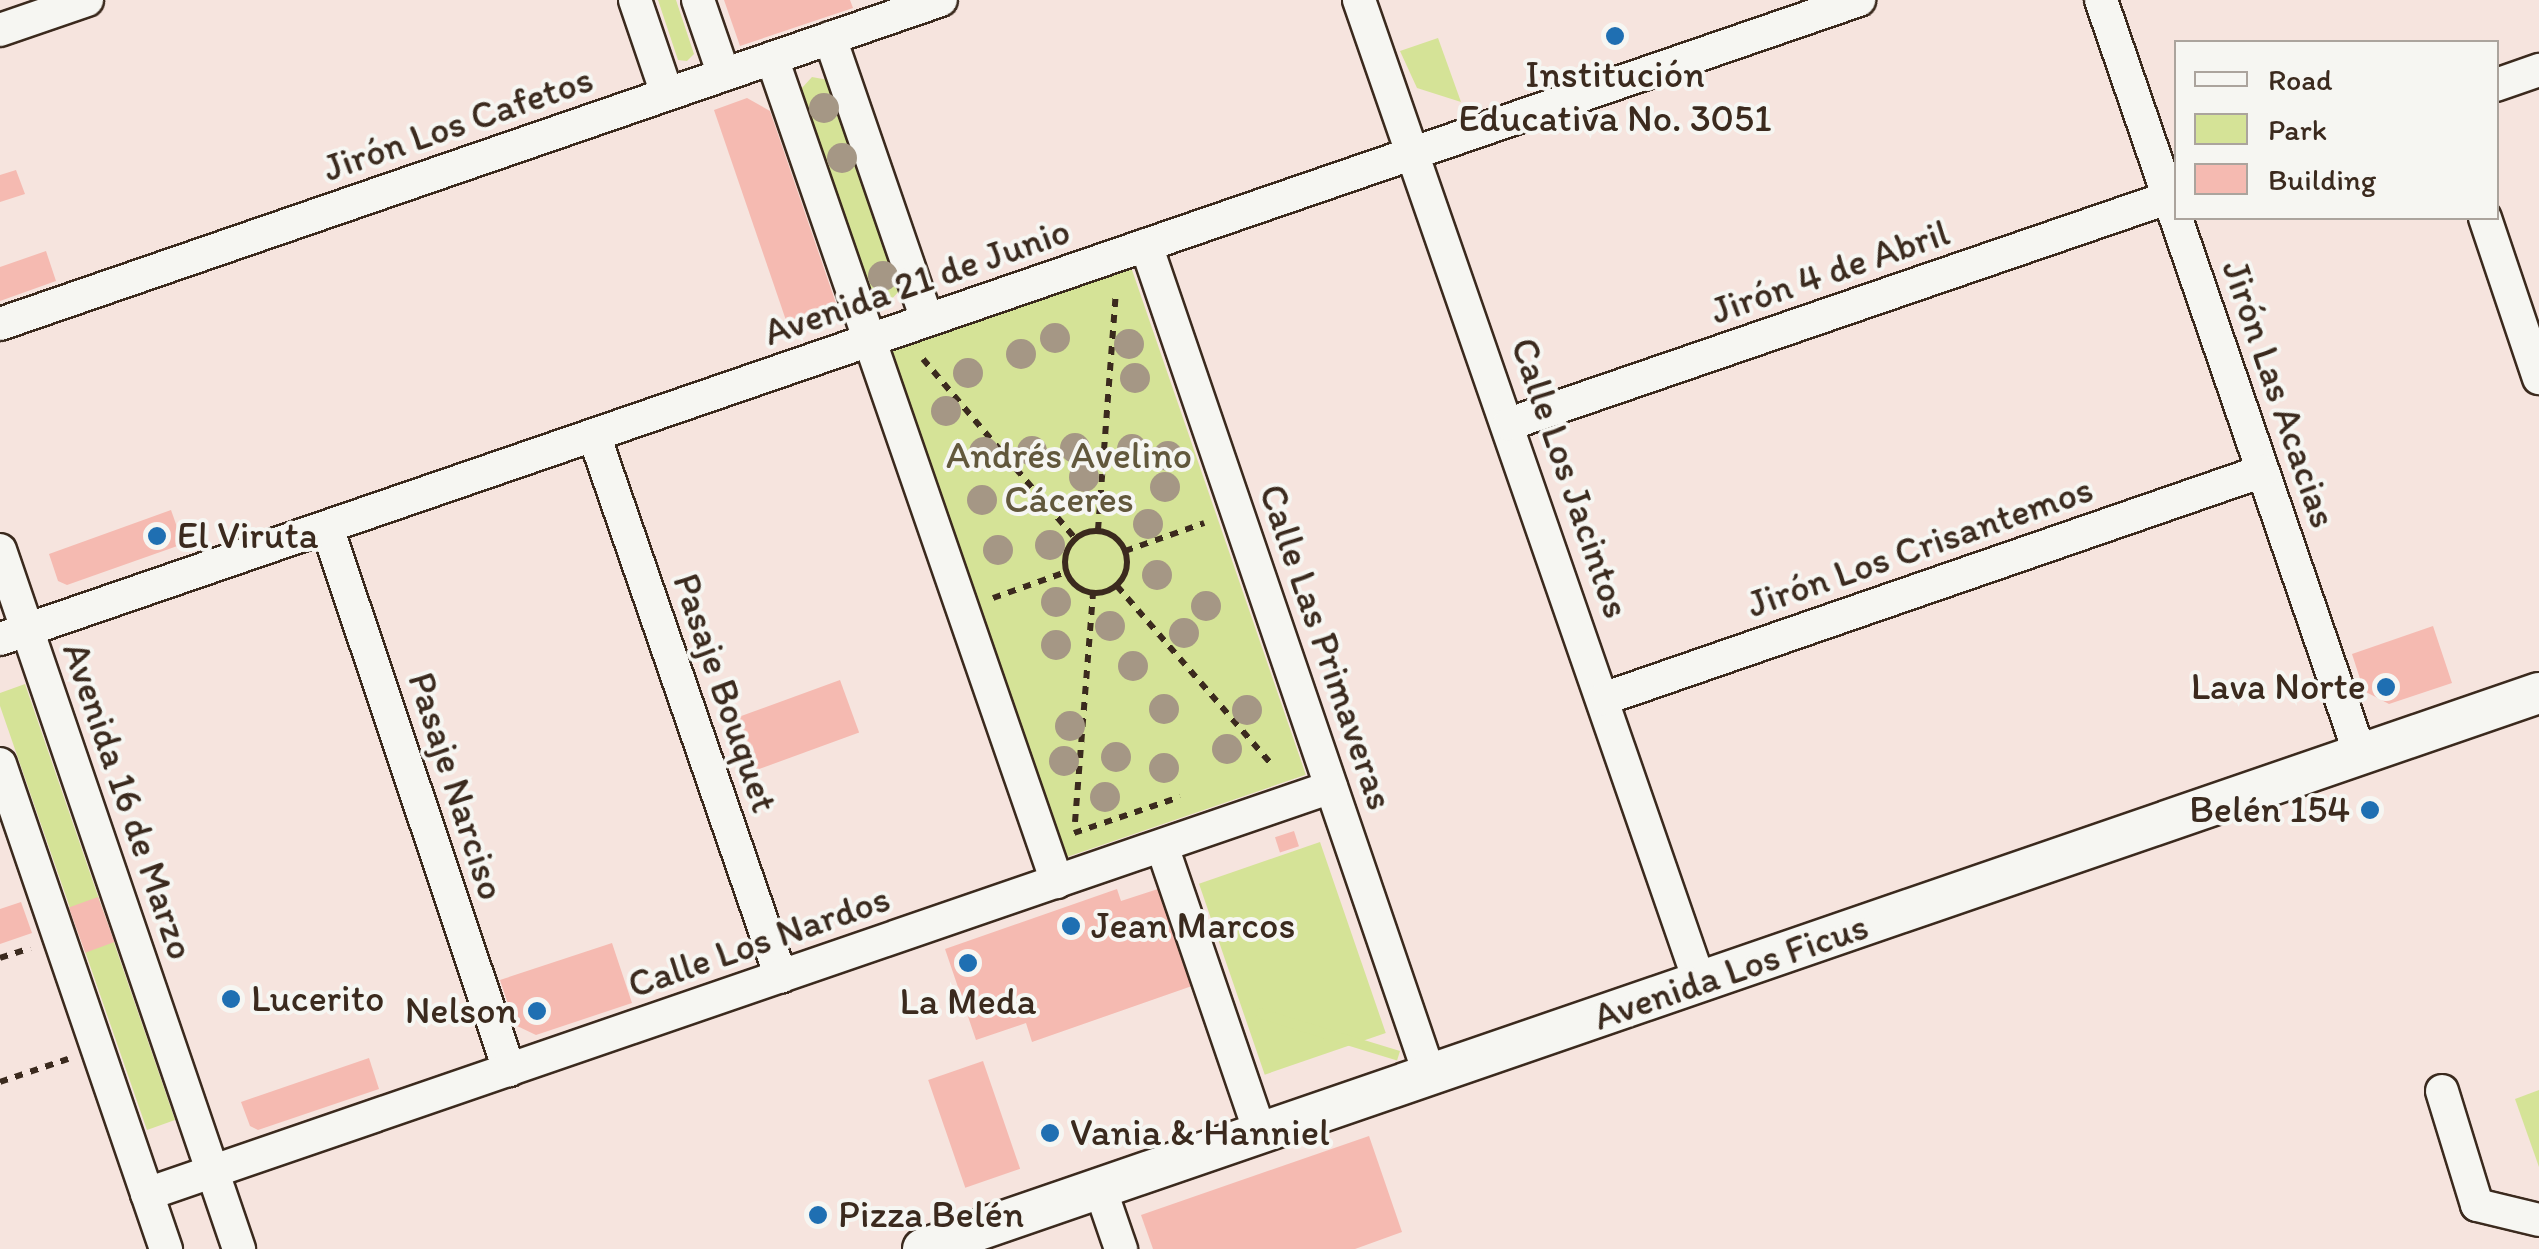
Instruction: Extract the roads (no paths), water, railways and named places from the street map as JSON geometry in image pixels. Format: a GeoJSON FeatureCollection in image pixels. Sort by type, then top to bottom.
{"type":"FeatureCollection","features":[{"type":"Feature","properties":{"kind":"street"},"geometry":{"type":"LineString","coordinates":[[0,30],[87,0]]}},
{"type":"Feature","properties":{"kind":"street"},"geometry":{"type":"LineString","coordinates":[[635,0],[668,94]]}},
{"type":"Feature","properties":{"kind":"street"},"geometry":{"type":"LineString","coordinates":[[698,0],[724,75]]}},
{"type":"Feature","properties":{"kind":"street","name":"Jirón Los Cafetos"},"geometry":{"type":"LineString","coordinates":[[0,324],[941,0]]}},
{"type":"Feature","properties":{"kind":"street","name":"Calle Los Jacintos"},"geometry":{"type":"LineString","coordinates":[[1360,0],[1416,152],[1700,983]]}},
{"type":"Feature","properties":{"kind":"street","name":"Avenida 21 de Junio"},"geometry":{"type":"LineString","coordinates":[[13,634],[1859,0]]}},
{"type":"Feature","properties":{"kind":"street","name":"Jirón Las Acacias"},"geometry":{"type":"LineString","coordinates":[[2101,0],[2173,196]]}},
{"type":"Feature","properties":{"kind":"street"},"geometry":{"type":"LineString","coordinates":[[830,38],[927,320]]}},
{"type":"Feature","properties":{"kind":"street"},"geometry":{"type":"LineString","coordinates":[[772,58],[1056,882]]}},
{"type":"Feature","properties":{"kind":"street"},"geometry":{"type":"LineString","coordinates":[[2499,83],[2539,70]]}},
{"type":"Feature","properties":{"kind":"street","name":"Jirón 4 de Abril"},"geometry":{"type":"LineString","coordinates":[[1509,424],[2173,196]]}},
{"type":"Feature","properties":{"kind":"street","name":"Jirón Las Acacias"},"geometry":{"type":"LineString","coordinates":[[2181,220],[2361,756]]}},
{"type":"Feature","properties":{"kind":"street"},"geometry":{"type":"LineString","coordinates":[[2486,220],[2539,378]]}},
{"type":"Feature","properties":{"kind":"street","name":"Calle Las Primaveras"},"geometry":{"type":"LineString","coordinates":[[1146,245],[1430,1076]]}},
{"type":"Feature","properties":{"kind":"street","name":"Pasaje Bouquet"},"geometry":{"type":"LineString","coordinates":[[594,435],[781,977]]}},
{"type":"Feature","properties":{"kind":"street","name":"Jirón Los Crisantemos"},"geometry":{"type":"LineString","coordinates":[[1603,698],[2263,470]]}},
{"type":"Feature","properties":{"kind":"street","name":"Pasaje Narciso"},"geometry":{"type":"LineString","coordinates":[[327,526],[508,1070]]}},
{"type":"Feature","properties":{"kind":"street","name":"Avenida 16 de Marzo"},"geometry":{"type":"LineString","coordinates":[[0,550],[13,634],[239,1249]]}},
{"type":"Feature","properties":{"kind":"street","name":"Avenida Los Ficus"},"geometry":{"type":"LineString","coordinates":[[923,1249],[2539,693]]}},
{"type":"Feature","properties":{"kind":"street"},"geometry":{"type":"LineString","coordinates":[[0,764],[166,1249]]}},
{"type":"Feature","properties":{"kind":"street","name":"Calle Los Nardos"},"geometry":{"type":"LineString","coordinates":[[147,1194],[1332,787]]}},
{"type":"Feature","properties":{"kind":"street"},"geometry":{"type":"LineString","coordinates":[[1162,846],[1260,1133]]}},
{"type":"Feature","properties":{"kind":"street"},"geometry":{"type":"LineString","coordinates":[[2442,1092],[2477,1205],[2539,1220]]}},
{"type":"Feature","properties":{"kind":"street"},"geometry":{"type":"LineString","coordinates":[[1100,1188],[1121,1249]]}},
{"type":"Feature","properties":{"kind":"place","name":"Institución Educativa No. 3051"},"geometry":{"type":"Point","coordinates":[1615,36]}},
{"type":"Feature","properties":{"kind":"place","name":"El Viruta"},"geometry":{"type":"Point","coordinates":[157,536]}},
{"type":"Feature","properties":{"kind":"place","name":"Lava Norte"},"geometry":{"type":"Point","coordinates":[2386,687]}},
{"type":"Feature","properties":{"kind":"place","name":"Belén 154"},"geometry":{"type":"Point","coordinates":[2370,810]}},
{"type":"Feature","properties":{"kind":"place","name":"Jean Marcos"},"geometry":{"type":"Point","coordinates":[1071,926]}},
{"type":"Feature","properties":{"kind":"place","name":"La Meda"},"geometry":{"type":"Point","coordinates":[968,963]}},
{"type":"Feature","properties":{"kind":"place","name":"Lucerito"},"geometry":{"type":"Point","coordinates":[231,999]}},
{"type":"Feature","properties":{"kind":"place","name":"Nelson"},"geometry":{"type":"Point","coordinates":[537,1011]}},
{"type":"Feature","properties":{"kind":"place","name":"Vania & Hanniel"},"geometry":{"type":"Point","coordinates":[1050,1133]}},
{"type":"Feature","properties":{"kind":"place","name":"Pizza Belén"},"geometry":{"type":"Point","coordinates":[818,1215]}},
{"type":"Feature","properties":{"kind":"park label","name":"Andrés Avelino Cáceres"},"geometry":{"type":"Point","coordinates":[1069,478]}}]}
